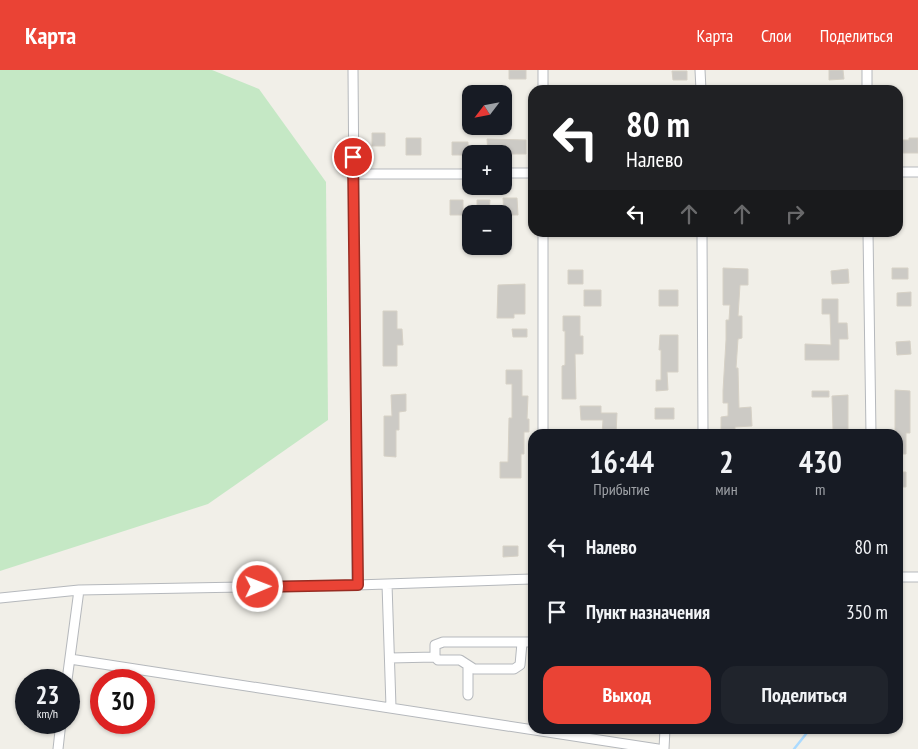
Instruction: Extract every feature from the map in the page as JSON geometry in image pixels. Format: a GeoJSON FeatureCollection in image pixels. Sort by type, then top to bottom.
{"type":"FeatureCollection","features":[{"type":"Feature","properties":{"kind":"street"},"geometry":{"type":"LineString","coordinates":[[353,70],[358,585]]}},
{"type":"Feature","properties":{"kind":"street"},"geometry":{"type":"LineString","coordinates":[[543,70],[543,85]]}},
{"type":"Feature","properties":{"kind":"street"},"geometry":{"type":"LineString","coordinates":[[700,70],[701,85]]}},
{"type":"Feature","properties":{"kind":"street"},"geometry":{"type":"LineString","coordinates":[[867,70],[867,85]]}},
{"type":"Feature","properties":{"kind":"street"},"geometry":{"type":"LineString","coordinates":[[903,172],[918,172]]}},
{"type":"Feature","properties":{"kind":"street"},"geometry":{"type":"LineString","coordinates":[[512,173],[528,173]]}},
{"type":"Feature","properties":{"kind":"street"},"geometry":{"type":"LineString","coordinates":[[353,174],[462,174]]}},
{"type":"Feature","properties":{"kind":"street"},"geometry":{"type":"LineString","coordinates":[[543,237],[543,429]]}},
{"type":"Feature","properties":{"kind":"street"},"geometry":{"type":"LineString","coordinates":[[702,237],[703,429]]}},
{"type":"Feature","properties":{"kind":"street"},"geometry":{"type":"LineString","coordinates":[[868,237],[871,429]]}},
{"type":"Feature","properties":{"kind":"street"},"geometry":{"type":"LineString","coordinates":[[903,577],[918,577]]}},
{"type":"Feature","properties":{"kind":"street"},"geometry":{"type":"LineString","coordinates":[[0,598],[79,590],[358,585],[528,579]]}},
{"type":"Feature","properties":{"kind":"street"},"geometry":{"type":"LineString","coordinates":[[387,584],[392,708]]}},
{"type":"Feature","properties":{"kind":"street"},"geometry":{"type":"LineString","coordinates":[[68,669],[79,590]]}},
{"type":"Feature","properties":{"kind":"street"},"geometry":{"type":"LineString","coordinates":[[435,657],[435,645],[443,642],[528,642]]}},
{"type":"Feature","properties":{"kind":"street"},"geometry":{"type":"LineString","coordinates":[[390,658],[435,657],[443,661],[460,660],[474,669],[514,669],[520,665],[522,643]]}},
{"type":"Feature","properties":{"kind":"street"},"geometry":{"type":"LineString","coordinates":[[70,658],[392,708],[528,727]]}},
{"type":"Feature","properties":{"kind":"street"},"geometry":{"type":"LineString","coordinates":[[468,666],[468,695]]}},
{"type":"Feature","properties":{"kind":"street"},"geometry":{"type":"LineString","coordinates":[[58,749],[60,734]]}},
{"type":"Feature","properties":{"kind":"street"},"geometry":{"type":"LineString","coordinates":[[576,734],[658,749]]}},
{"type":"Feature","properties":{"kind":"street"},"geometry":{"type":"LineString","coordinates":[[664,749],[665,734]]}},
{"type":"Feature","properties":{"kind":"green space"},"geometry":{"type":"Polygon","coordinates":[[[0,70],[212,70],[259,89],[326,182],[328,420],[208,504],[0,571],[0,70]]]}},
{"type":"Feature","properties":{"kind":"building"},"geometry":{"type":"Polygon","coordinates":[[[509,70],[526,70],[526,79],[509,79],[509,70]]]}},
{"type":"Feature","properties":{"kind":"building"},"geometry":{"type":"Polygon","coordinates":[[[829,70],[843,70],[844,79],[829,80],[829,70]]]}},
{"type":"Feature","properties":{"kind":"building"},"geometry":{"type":"Polygon","coordinates":[[[672,71],[687,71],[687,80],[673,80],[672,71]]]}},
{"type":"Feature","properties":{"kind":"building"},"geometry":{"type":"Polygon","coordinates":[[[372,133],[385,133],[385,146],[372,146],[372,133]]]}},
{"type":"Feature","properties":{"kind":"building"},"geometry":{"type":"Polygon","coordinates":[[[406,138],[421,138],[421,155],[406,155],[406,138]]]}},
{"type":"Feature","properties":{"kind":"building"},"geometry":{"type":"Polygon","coordinates":[[[909,138],[918,138],[918,153],[903,153],[903,140],[909,140],[909,138]]]}},
{"type":"Feature","properties":{"kind":"building"},"geometry":{"type":"Polygon","coordinates":[[[487,139],[526,140],[526,154],[512,154],[512,145],[487,145],[487,139]]]}},
{"type":"Feature","properties":{"kind":"building"},"geometry":{"type":"Polygon","coordinates":[[[452,142],[468,142],[468,145],[462,145],[462,155],[452,155],[452,142]]]}},
{"type":"Feature","properties":{"kind":"building"},"geometry":{"type":"Polygon","coordinates":[[[503,198],[517,198],[518,215],[512,215],[512,205],[503,205],[503,198]]]}},
{"type":"Feature","properties":{"kind":"building"},"geometry":{"type":"Polygon","coordinates":[[[450,200],[463,200],[462,215],[450,215],[450,200]]]}},
{"type":"Feature","properties":{"kind":"building"},"geometry":{"type":"Polygon","coordinates":[[[477,200],[490,200],[490,205],[477,205],[477,200]]]}},
{"type":"Feature","properties":{"kind":"building"},"geometry":{"type":"Polygon","coordinates":[[[723,268],[748,269],[748,285],[740,285],[738,316],[742,316],[742,338],[738,339],[736,368],[738,368],[739,408],[751,407],[752,426],[735,427],[735,429],[721,429],[721,417],[728,416],[728,403],[723,403],[723,391],[726,320],[729,320],[730,305],[723,305],[723,268]]]}},
{"type":"Feature","properties":{"kind":"building"},"geometry":{"type":"Polygon","coordinates":[[[892,268],[908,268],[908,279],[892,279],[892,268]]]}},
{"type":"Feature","properties":{"kind":"building"},"geometry":{"type":"Polygon","coordinates":[[[848,269],[849,283],[832,284],[831,271],[848,269]]]}},
{"type":"Feature","properties":{"kind":"building"},"geometry":{"type":"Polygon","coordinates":[[[568,270],[583,270],[583,284],[568,284],[568,270]]]}},
{"type":"Feature","properties":{"kind":"building"},"geometry":{"type":"Polygon","coordinates":[[[525,284],[525,314],[514,314],[514,318],[497,318],[498,285],[525,284]]]}},
{"type":"Feature","properties":{"kind":"building"},"geometry":{"type":"Polygon","coordinates":[[[584,290],[601,290],[601,306],[584,306],[584,290]]]}},
{"type":"Feature","properties":{"kind":"building"},"geometry":{"type":"Polygon","coordinates":[[[659,290],[678,290],[678,306],[659,306],[659,290]]]}},
{"type":"Feature","properties":{"kind":"building"},"geometry":{"type":"Polygon","coordinates":[[[911,292],[911,306],[897,306],[897,293],[911,292]]]}},
{"type":"Feature","properties":{"kind":"building"},"geometry":{"type":"Polygon","coordinates":[[[822,299],[838,299],[838,323],[847,323],[848,339],[839,339],[839,360],[805,360],[805,344],[831,345],[830,314],[822,314],[822,299]]]}},
{"type":"Feature","properties":{"kind":"building"},"geometry":{"type":"Polygon","coordinates":[[[383,311],[397,311],[397,329],[402,329],[403,345],[397,345],[397,366],[383,366],[383,311]]]}},
{"type":"Feature","properties":{"kind":"building"},"geometry":{"type":"Polygon","coordinates":[[[563,316],[580,316],[580,336],[583,336],[583,354],[575,354],[576,399],[562,399],[562,366],[565,365],[563,316]]]}},
{"type":"Feature","properties":{"kind":"building"},"geometry":{"type":"Polygon","coordinates":[[[512,329],[527,329],[527,337],[513,337],[512,329]]]}},
{"type":"Feature","properties":{"kind":"building"},"geometry":{"type":"Polygon","coordinates":[[[660,335],[678,335],[678,372],[667,372],[668,390],[656,391],[656,380],[661,380],[660,335]]]}},
{"type":"Feature","properties":{"kind":"building"},"geometry":{"type":"Polygon","coordinates":[[[910,341],[911,354],[897,355],[896,342],[910,341]]]}},
{"type":"Feature","properties":{"kind":"building"},"geometry":{"type":"Polygon","coordinates":[[[506,370],[522,370],[522,396],[528,396],[527,419],[529,419],[529,429],[528,432],[524,432],[524,454],[521,454],[521,478],[500,478],[500,462],[508,462],[509,418],[512,418],[512,384],[506,384],[506,370]]]}},
{"type":"Feature","properties":{"kind":"building"},"geometry":{"type":"Polygon","coordinates":[[[895,390],[910,391],[910,433],[906,433],[906,454],[903,454],[903,429],[895,429],[895,390]]]}},
{"type":"Feature","properties":{"kind":"building"},"geometry":{"type":"Polygon","coordinates":[[[812,391],[829,391],[829,397],[812,397],[812,391]]]}},
{"type":"Feature","properties":{"kind":"building"},"geometry":{"type":"Polygon","coordinates":[[[406,394],[406,411],[399,412],[399,430],[396,430],[396,457],[384,456],[384,416],[392,416],[391,395],[406,394]]]}},
{"type":"Feature","properties":{"kind":"building"},"geometry":{"type":"Polygon","coordinates":[[[848,395],[848,429],[833,429],[832,396],[848,395]]]}},
{"type":"Feature","properties":{"kind":"building"},"geometry":{"type":"Polygon","coordinates":[[[580,406],[601,406],[601,413],[617,413],[616,429],[602,429],[603,420],[581,420],[580,406]]]}},
{"type":"Feature","properties":{"kind":"building"},"geometry":{"type":"Polygon","coordinates":[[[655,408],[674,408],[674,419],[655,419],[655,408]]]}},
{"type":"Feature","properties":{"kind":"building"},"geometry":{"type":"Polygon","coordinates":[[[903,472],[906,472],[906,487],[903,487],[903,472]]]}},
{"type":"Feature","properties":{"kind":"building"},"geometry":{"type":"Polygon","coordinates":[[[503,546],[518,546],[518,556],[503,557],[503,546]]]}},
{"type":"Feature","properties":{"kind":"waterway"},"geometry":{"type":"LineString","coordinates":[[794,749],[806,734]]}},
{"type":"Feature","properties":{"kind":"route"},"geometry":{"type":"LineString","coordinates":[[258,587],[358,585],[353,157]]}}]}
